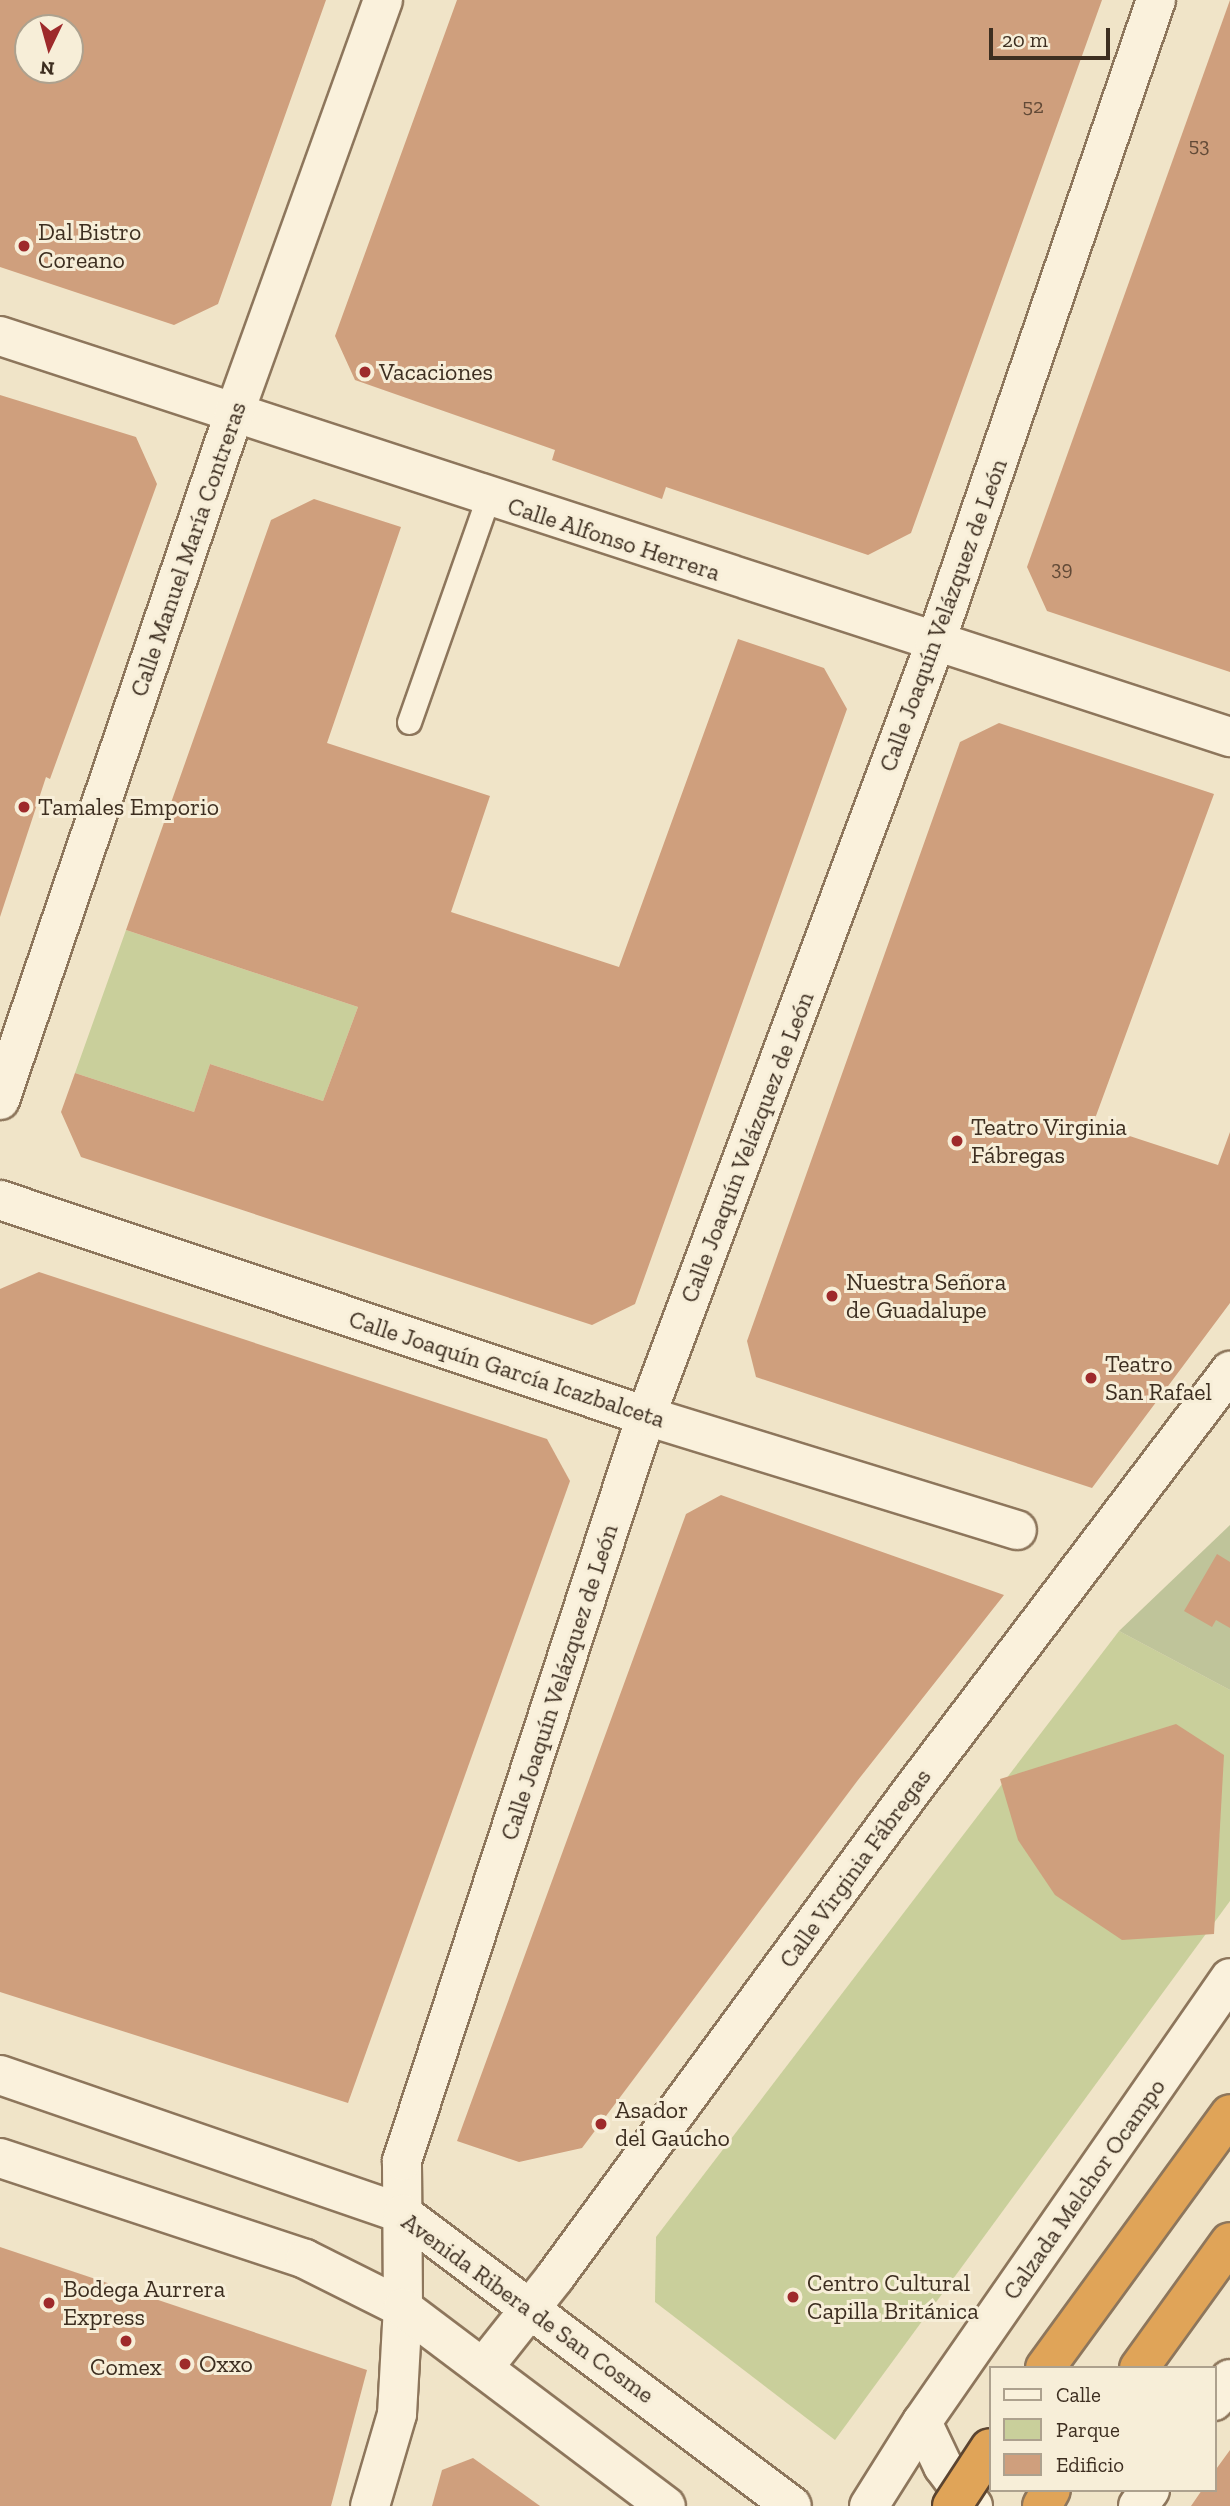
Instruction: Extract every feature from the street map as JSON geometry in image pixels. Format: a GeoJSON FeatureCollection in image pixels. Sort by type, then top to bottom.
{"type":"FeatureCollection","features":[{"type":"Feature","properties":{"kind":"highway"},"geometry":{"type":"LineString","coordinates":[[1046,2366],[1230,2114]]}},
{"type":"Feature","properties":{"kind":"highway"},"geometry":{"type":"LineString","coordinates":[[1140,2366],[1230,2242]]}},
{"type":"Feature","properties":{"kind":"highway"},"geometry":{"type":"LineString","coordinates":[[952,2506],[988,2451]]}},
{"type":"Feature","properties":{"kind":"street","name":"Calle Manuel María Contreras"},"geometry":{"type":"LineString","coordinates":[[0,1100],[234,414],[383,0]]}},
{"type":"Feature","properties":{"kind":"street","name":"Calle Joaquín Velázquez de León"},"geometry":{"type":"LineString","coordinates":[[370,2506],[397,2414],[403,2308],[402,2161],[646,1416],[935,644],[1156,0]]}},
{"type":"Feature","properties":{"kind":"street","name":"Calle Alfonso Herrera"},"geometry":{"type":"LineString","coordinates":[[0,336],[935,644],[1230,737]]}},
{"type":"Feature","properties":{"kind":"street","name":"Calle Joaquín García Icazbalceta"},"geometry":{"type":"LineString","coordinates":[[0,1199],[646,1416],[1017,1530]]}},
{"type":"Feature","properties":{"kind":"street","name":"Calle Virginia Fábregas"},"geometry":{"type":"LineString","coordinates":[[483,2368],[531,2308],[913,1789],[1230,1371]]}},
{"type":"Feature","properties":{"kind":"street","name":"Calzada Melchor Ocampo"},"geometry":{"type":"LineString","coordinates":[[869,2506],[922,2422],[1230,1978]]}},
{"type":"Feature","properties":{"kind":"street","name":"Avenida Ribera de San Cosme"},"geometry":{"type":"LineString","coordinates":[[0,2075],[403,2214],[792,2506]]}},
{"type":"Feature","properties":{"kind":"street"},"geometry":{"type":"LineString","coordinates":[[0,2158],[305,2259],[403,2308],[666,2506]]}},
{"type":"Feature","properties":{"kind":"street"},"geometry":{"type":"LineString","coordinates":[[1216,2398],[1230,2379]]}},
{"type":"Feature","properties":{"kind":"street"},"geometry":{"type":"LineString","coordinates":[[922,2422],[943,2466],[973,2506]]}},
{"type":"Feature","properties":{"kind":"lane"},"geometry":{"type":"LineString","coordinates":[[409,722],[488,498]]}},
{"type":"Feature","properties":{"kind":"green space"},"geometry":{"type":"Polygon","coordinates":[[[126,930],[358,1007],[323,1101],[210,1064],[194,1112],[75,1073],[126,930]]]}},
{"type":"Feature","properties":{"kind":"green space"},"geometry":{"type":"Polygon","coordinates":[[[1230,1525],[1230,1690],[1119,1631],[1230,1525]]]}},
{"type":"Feature","properties":{"kind":"green space"},"geometry":{"type":"Polygon","coordinates":[[[1119,1631],[1230,1690],[1230,1901],[835,2440],[655,2302],[656,2237],[1119,1631]]]}},
{"type":"Feature","properties":{"kind":"building"},"geometry":{"type":"Polygon","coordinates":[[[0,0],[326,0],[218,304],[174,325],[0,267],[0,0]]]}},
{"type":"Feature","properties":{"kind":"building"},"geometry":{"type":"Polygon","coordinates":[[[457,0],[1102,0],[911,533],[868,555],[666,487],[662,499],[552,460],[555,450],[355,380],[335,336],[457,0]]]}},
{"type":"Feature","properties":{"kind":"building"},"geometry":{"type":"Polygon","coordinates":[[[1230,0],[1230,672],[1047,611],[1027,567],[1230,0]]]}},
{"type":"Feature","properties":{"kind":"building"},"geometry":{"type":"Polygon","coordinates":[[[0,395],[136,437],[157,484],[50,779],[46,777],[0,917],[0,395]]]}},
{"type":"Feature","properties":{"kind":"building"},"geometry":{"type":"Polygon","coordinates":[[[314,499],[401,527],[327,743],[490,796],[451,912],[619,967],[738,639],[824,668],[847,709],[635,1304],[592,1325],[81,1157],[61,1112],[75,1073],[194,1112],[210,1064],[323,1101],[358,1007],[126,930],[271,520],[314,499]]]}},
{"type":"Feature","properties":{"kind":"building"},"geometry":{"type":"Polygon","coordinates":[[[999,723],[1214,794],[1093,1124],[1218,1165],[1230,1132],[1230,1303],[1092,1488],[756,1377],[747,1341],[960,742],[999,723]]]}},
{"type":"Feature","properties":{"kind":"building"},"geometry":{"type":"Polygon","coordinates":[[[39,1272],[547,1439],[570,1481],[348,2103],[0,1992],[0,1289],[39,1272]]]}},
{"type":"Feature","properties":{"kind":"building"},"geometry":{"type":"Polygon","coordinates":[[[721,1495],[1004,1595],[858,1780],[582,2148],[519,2162],[457,2141],[686,1514],[721,1495]]]}},
{"type":"Feature","properties":{"kind":"building"},"geometry":{"type":"Polygon","coordinates":[[[1217,1554],[1230,1562],[1230,1628],[1216,1620],[1212,1627],[1184,1611],[1217,1554]]]}},
{"type":"Feature","properties":{"kind":"building"},"geometry":{"type":"Polygon","coordinates":[[[1176,1724],[1224,1755],[1214,1934],[1122,1940],[1055,1895],[1018,1840],[1000,1779],[1176,1724]]]}},
{"type":"Feature","properties":{"kind":"building"},"geometry":{"type":"Polygon","coordinates":[[[0,2247],[367,2370],[331,2506],[0,2506],[0,2247]]]}},
{"type":"Feature","properties":{"kind":"building"},"geometry":{"type":"Polygon","coordinates":[[[1230,2450],[1230,2506],[1191,2506],[1201,2492],[1216,2492],[1216,2469],[1230,2450]]]}},
{"type":"Feature","properties":{"kind":"building"},"geometry":{"type":"Polygon","coordinates":[[[473,2458],[540,2506],[432,2506],[442,2470],[473,2458]]]}},
{"type":"Feature","properties":{"kind":"place","name":"Dal Bistro Coreano"},"geometry":{"type":"Point","coordinates":[24,246]}},
{"type":"Feature","properties":{"kind":"place","name":"Vacaciones"},"geometry":{"type":"Point","coordinates":[365,372]}},
{"type":"Feature","properties":{"kind":"place","name":"Tamales Emporio"},"geometry":{"type":"Point","coordinates":[24,807]}},
{"type":"Feature","properties":{"kind":"place","name":"Teatro Virginia Fábregas"},"geometry":{"type":"Point","coordinates":[957,1141]}},
{"type":"Feature","properties":{"kind":"place","name":"Nuestra Señora de Guadalupe"},"geometry":{"type":"Point","coordinates":[832,1296]}},
{"type":"Feature","properties":{"kind":"place","name":"Teatro San Rafael"},"geometry":{"type":"Point","coordinates":[1091,1378]}},
{"type":"Feature","properties":{"kind":"place","name":"Asador del Gaucho"},"geometry":{"type":"Point","coordinates":[601,2124]}},
{"type":"Feature","properties":{"kind":"place","name":"Centro Cultural Capilla Británica"},"geometry":{"type":"Point","coordinates":[793,2297]}},
{"type":"Feature","properties":{"kind":"place","name":"Bodega Aurrera Express"},"geometry":{"type":"Point","coordinates":[49,2303]}},
{"type":"Feature","properties":{"kind":"place","name":"Comex"},"geometry":{"type":"Point","coordinates":[126,2341]}},
{"type":"Feature","properties":{"kind":"place","name":"Oxxo"},"geometry":{"type":"Point","coordinates":[185,2364]}}]}
